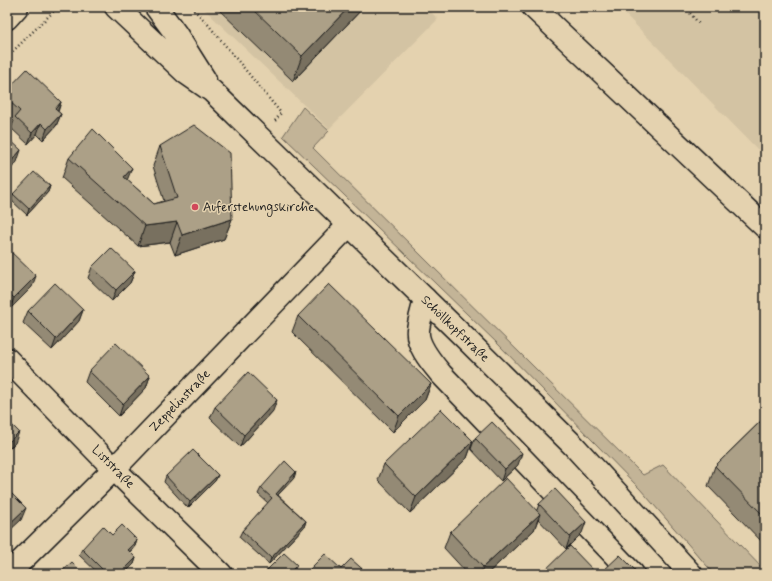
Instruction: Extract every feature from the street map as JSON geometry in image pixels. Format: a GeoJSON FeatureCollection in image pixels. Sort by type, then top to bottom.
{"type":"FeatureCollection","features":[{"type":"Feature","properties":{"kind":"main road"},"geometry":{"type":"LineString","coordinates":[[7,18],[17,7]]}},
{"type":"Feature","properties":{"kind":"main road","name":"Schöllkopfstraße"},"geometry":{"type":"LineString","coordinates":[[116,7],[186,73],[212,91],[258,138],[425,299],[573,445],[691,574]]}},
{"type":"Feature","properties":{"kind":"main road","name":"Schöllkopfstraße"},"geometry":{"type":"LineString","coordinates":[[156,7],[176,34],[212,91]]}},
{"type":"Feature","properties":{"kind":"main road"},"geometry":{"type":"LineString","coordinates":[[533,7],[765,227]]}},
{"type":"Feature","properties":{"kind":"main road","name":"Zeppelinstraße"},"geometry":{"type":"LineString","coordinates":[[8,574],[114,469],[349,225]]}},
{"type":"Feature","properties":{"kind":"main road"},"geometry":{"type":"LineString","coordinates":[[425,299],[418,332],[422,348],[429,360],[633,574]]}},
{"type":"Feature","properties":{"kind":"main road","name":"Liststraße"},"geometry":{"type":"LineString","coordinates":[[7,359],[114,469],[221,574]]}},
{"type":"Feature","properties":{"kind":"path"},"geometry":{"type":"LineString","coordinates":[[7,57],[58,7]]}},
{"type":"Feature","properties":{"kind":"path"},"geometry":{"type":"LineString","coordinates":[[191,7],[206,22],[281,114],[258,138]]}},
{"type":"Feature","properties":{"kind":"path"},"geometry":{"type":"LineString","coordinates":[[685,7],[700,25]]}},
{"type":"Feature","properties":{"kind":"shaded area"},"geometry":{"type":"Polygon","coordinates":[[[202,7],[426,7],[438,19],[329,129],[202,7]]]}},
{"type":"Feature","properties":{"kind":"shaded area"},"geometry":{"type":"Polygon","coordinates":[[[618,7],[765,7],[765,157],[618,7]]]}},
{"type":"Feature","properties":{"kind":"shaded area"},"geometry":{"type":"Polygon","coordinates":[[[303,107],[329,131],[313,148],[643,475],[663,465],[765,571],[765,574],[714,574],[640,489],[498,344],[283,136],[303,107]]]}},
{"type":"Feature","properties":{"kind":"building"},"geometry":{"type":"Polygon","coordinates":[[[251,7],[349,7],[302,56],[251,7]]]}},
{"type":"Feature","properties":{"kind":"building"},"geometry":{"type":"Polygon","coordinates":[[[27,69],[61,102],[55,109],[61,114],[47,129],[41,123],[32,133],[15,117],[20,111],[7,99],[7,90],[27,69]]]}},
{"type":"Feature","properties":{"kind":"building"},"geometry":{"type":"Polygon","coordinates":[[[194,125],[230,153],[232,219],[182,235],[177,222],[145,226],[69,158],[93,129],[132,168],[124,177],[154,204],[177,198],[160,146],[194,125]]]}},
{"type":"Feature","properties":{"kind":"building"},"geometry":{"type":"Polygon","coordinates":[[[7,137],[21,150],[7,166],[7,137]]]}},
{"type":"Feature","properties":{"kind":"building"},"geometry":{"type":"Polygon","coordinates":[[[34,172],[50,186],[29,209],[13,194],[34,172]]]}},
{"type":"Feature","properties":{"kind":"building"},"geometry":{"type":"Polygon","coordinates":[[[111,248],[135,271],[116,290],[92,267],[111,248]]]}},
{"type":"Feature","properties":{"kind":"building"},"geometry":{"type":"Polygon","coordinates":[[[9,250],[36,276],[14,298],[7,291],[7,252],[9,250]]]}},
{"type":"Feature","properties":{"kind":"building"},"geometry":{"type":"Polygon","coordinates":[[[55,283],[83,310],[56,339],[28,311],[55,283]]]}},
{"type":"Feature","properties":{"kind":"building"},"geometry":{"type":"Polygon","coordinates":[[[329,284],[431,384],[399,416],[298,316],[329,284]]]}},
{"type":"Feature","properties":{"kind":"building"},"geometry":{"type":"Polygon","coordinates":[[[116,343],[150,376],[123,404],[89,371],[116,343]]]}},
{"type":"Feature","properties":{"kind":"building"},"geometry":{"type":"Polygon","coordinates":[[[248,372],[277,400],[244,435],[215,407],[248,372]]]}},
{"type":"Feature","properties":{"kind":"building"},"geometry":{"type":"Polygon","coordinates":[[[441,409],[473,441],[416,497],[384,464],[441,409]]]}},
{"type":"Feature","properties":{"kind":"building"},"geometry":{"type":"Polygon","coordinates":[[[765,417],[765,517],[715,466],[765,417]]]}},
{"type":"Feature","properties":{"kind":"building"},"geometry":{"type":"Polygon","coordinates":[[[7,420],[19,432],[7,444],[7,420]]]}},
{"type":"Feature","properties":{"kind":"building"},"geometry":{"type":"Polygon","coordinates":[[[492,422],[522,453],[505,469],[475,438],[492,422]]]}},
{"type":"Feature","properties":{"kind":"building"},"geometry":{"type":"Polygon","coordinates":[[[193,450],[218,475],[190,502],[166,476],[193,450]]]}},
{"type":"Feature","properties":{"kind":"building"},"geometry":{"type":"Polygon","coordinates":[[[285,461],[296,472],[276,494],[306,521],[271,558],[242,531],[272,498],[261,488],[285,461]]]}},
{"type":"Feature","properties":{"kind":"building"},"geometry":{"type":"Polygon","coordinates":[[[506,478],[540,514],[483,567],[450,532],[506,478]]]}},
{"type":"Feature","properties":{"kind":"building"},"geometry":{"type":"Polygon","coordinates":[[[7,489],[26,508],[7,526],[7,489]]]}},
{"type":"Feature","properties":{"kind":"building"},"geometry":{"type":"Polygon","coordinates":[[[555,489],[586,522],[570,537],[539,504],[555,489]]]}},
{"type":"Feature","properties":{"kind":"building"},"geometry":{"type":"Polygon","coordinates":[[[122,525],[137,540],[128,550],[136,558],[120,574],[107,574],[82,549],[103,526],[112,535],[122,525]]]}},
{"type":"Feature","properties":{"kind":"building"},"geometry":{"type":"Polygon","coordinates":[[[570,546],[597,574],[541,574],[570,546]]]}},
{"type":"Feature","properties":{"kind":"building"},"geometry":{"type":"Polygon","coordinates":[[[284,553],[297,565],[288,574],[271,574],[267,570],[284,553]]]}},
{"type":"Feature","properties":{"kind":"building"},"geometry":{"type":"Polygon","coordinates":[[[325,554],[341,569],[351,559],[368,574],[305,574],[325,554]]]}},
{"type":"Feature","properties":{"kind":"building"},"geometry":{"type":"Polygon","coordinates":[[[620,555],[639,574],[607,574],[603,571],[620,555]]]}},
{"type":"Feature","properties":{"kind":"building"},"geometry":{"type":"Polygon","coordinates":[[[72,562],[84,574],[59,574],[72,562]]]}},
{"type":"Feature","properties":{"kind":"place","name":"Auferstehungskirche"},"geometry":{"type":"Point","coordinates":[195,207]}}]}
